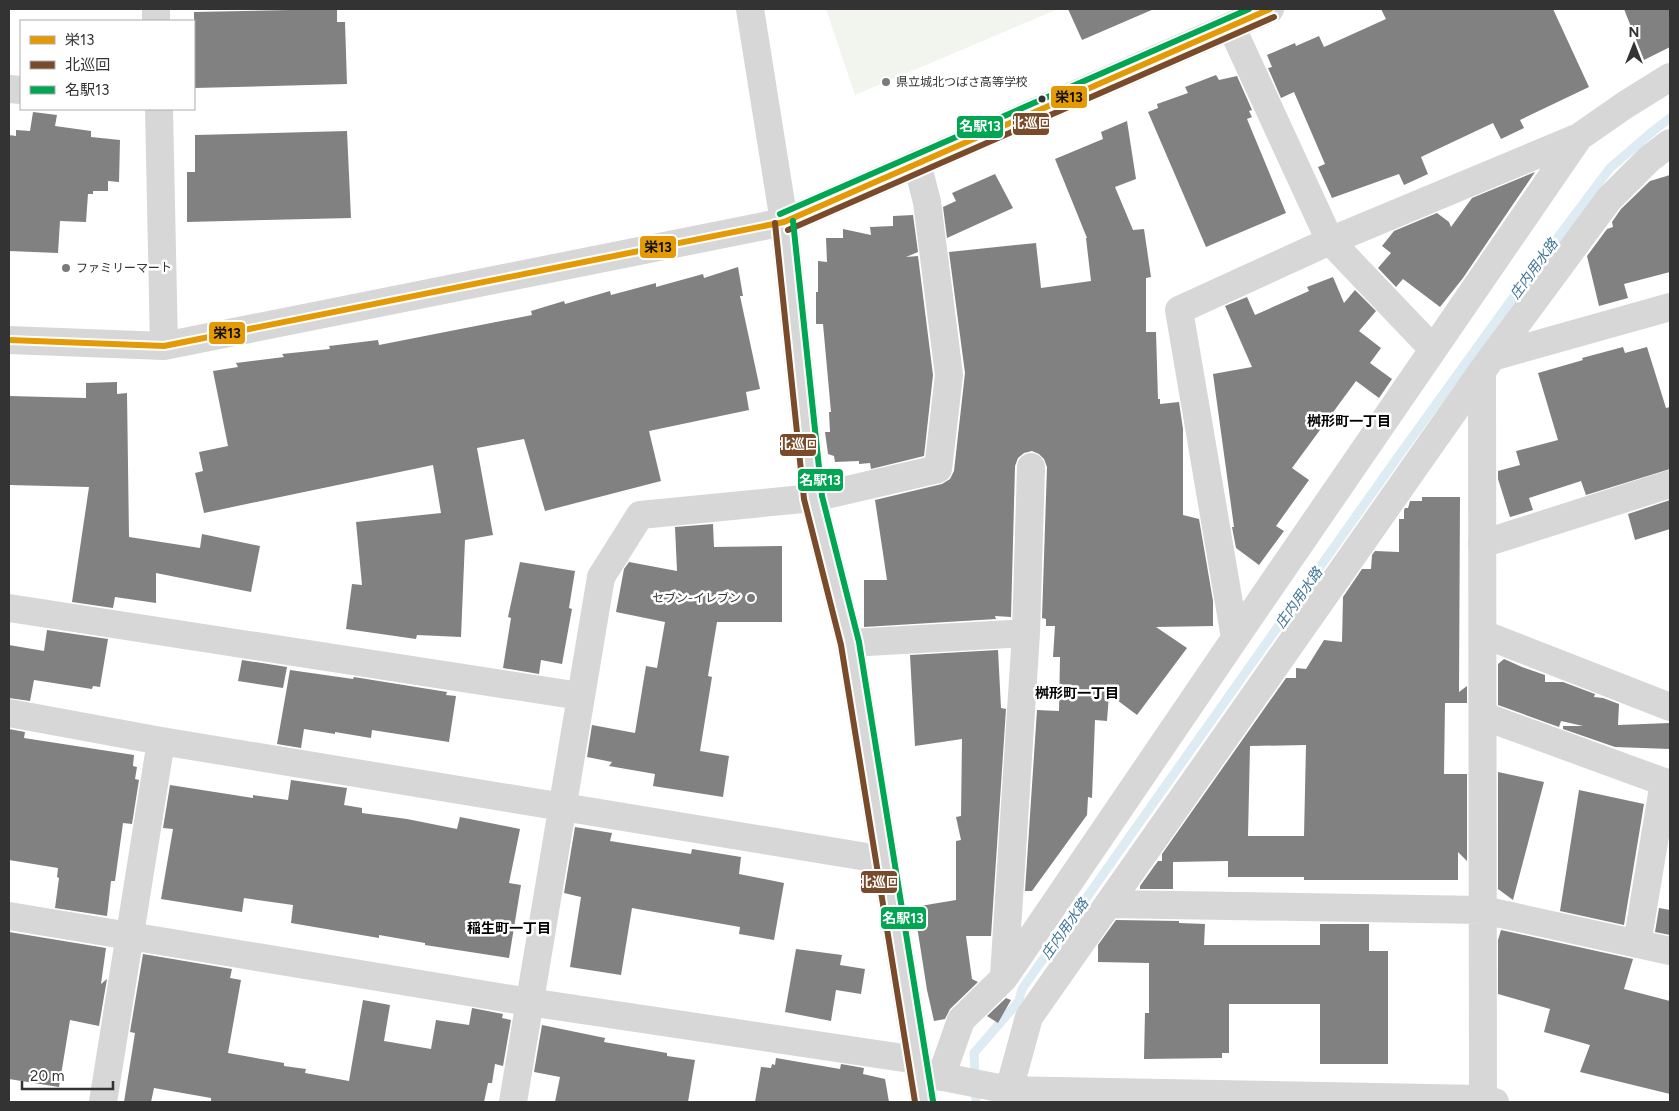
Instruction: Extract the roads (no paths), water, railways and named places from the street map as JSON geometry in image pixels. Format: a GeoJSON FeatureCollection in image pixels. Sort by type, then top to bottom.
{"type":"FeatureCollection","features":[{"type":"Feature","properties":{"kind":"street"},"geometry":{"type":"LineString","coordinates":[[750,9],[784,222],[814,498],[850,644],[885,860],[932,1072]]}},
{"type":"Feature","properties":{"kind":"street"},"geometry":{"type":"LineString","coordinates":[[9,340],[164,346],[784,222],[1270,9]]}},
{"type":"Feature","properties":{"kind":"street"},"geometry":{"type":"LineString","coordinates":[[1231,26],[1330,241],[1433,349]]}},
{"type":"Feature","properties":{"kind":"street"},"geometry":{"type":"LineString","coordinates":[[1235,638],[1179,310],[1330,241],[1579,137],[1670,77]]}},
{"type":"Feature","properties":{"kind":"street"},"geometry":{"type":"LineString","coordinates":[[159,110],[164,346]]}},
{"type":"Feature","properties":{"kind":"street"},"geometry":{"type":"LineString","coordinates":[[924,1102],[932,1072],[961,1020],[1004,978],[1579,137]]}},
{"type":"Feature","properties":{"kind":"street"},"geometry":{"type":"LineString","coordinates":[[1002,1093],[1029,1017],[1487,364],[1609,199],[1649,159],[1670,144]]}},
{"type":"Feature","properties":{"kind":"street"},"geometry":{"type":"LineString","coordinates":[[513,1102],[601,577],[640,515],[814,498],[938,469],[948,376],[927,202],[918,164]]}},
{"type":"Feature","properties":{"kind":"street"},"geometry":{"type":"LineString","coordinates":[[1487,364],[1670,308]]}},
{"type":"Feature","properties":{"kind":"street"},"geometry":{"type":"LineString","coordinates":[[9,916],[529,1002],[932,1072],[1002,1093],[1487,1101],[1483,910],[1482,544],[1487,364]]}},
{"type":"Feature","properties":{"kind":"street"},"geometry":{"type":"LineString","coordinates":[[1004,978],[1026,633],[1031,467]]}},
{"type":"Feature","properties":{"kind":"street"},"geometry":{"type":"LineString","coordinates":[[1482,544],[1670,484]]}},
{"type":"Feature","properties":{"kind":"street"},"geometry":{"type":"LineString","coordinates":[[9,608],[580,696]]}},
{"type":"Feature","properties":{"kind":"street"},"geometry":{"type":"LineString","coordinates":[[850,644],[1026,633]]}},
{"type":"Feature","properties":{"kind":"street"},"geometry":{"type":"LineString","coordinates":[[1483,634],[1670,707]]}},
{"type":"Feature","properties":{"kind":"street"},"geometry":{"type":"LineString","coordinates":[[9,713],[161,741],[885,860]]}},
{"type":"Feature","properties":{"kind":"street"},"geometry":{"type":"LineString","coordinates":[[1483,716],[1664,782],[1637,944]]}},
{"type":"Feature","properties":{"kind":"street"},"geometry":{"type":"LineString","coordinates":[[104,1102],[161,741]]}},
{"type":"Feature","properties":{"kind":"street"},"geometry":{"type":"LineString","coordinates":[[1108,904],[1483,910],[1670,951]]}},
{"type":"Feature","properties":{"kind":"waterway","name":"庄内用水路"},"geometry":{"type":"LineString","coordinates":[[976,1102],[974,1053],[1019,1001],[1022,989],[1397,458],[1525,281],[1610,168],[1670,118]]}},
{"type":"Feature","properties":{"kind":"place","name":"県立城北つばさ高等学校"},"geometry":{"type":"Point","coordinates":[886,82]}},
{"type":"Feature","properties":{"kind":"place","name":"ファミリーマート"},"geometry":{"type":"Point","coordinates":[66,268]}},
{"type":"Feature","properties":{"kind":"place","name":"セブン-イレブン"},"geometry":{"type":"Point","coordinates":[751,598]}},
{"type":"Feature","properties":{"kind":"district","name":"桝形町一丁目"},"geometry":{"type":"Point","coordinates":[1349,421]}},
{"type":"Feature","properties":{"kind":"district","name":"桝形町一丁目"},"geometry":{"type":"Point","coordinates":[1077,693]}},
{"type":"Feature","properties":{"kind":"district","name":"稲生町一丁目"},"geometry":{"type":"Point","coordinates":[509,928]}}]}
